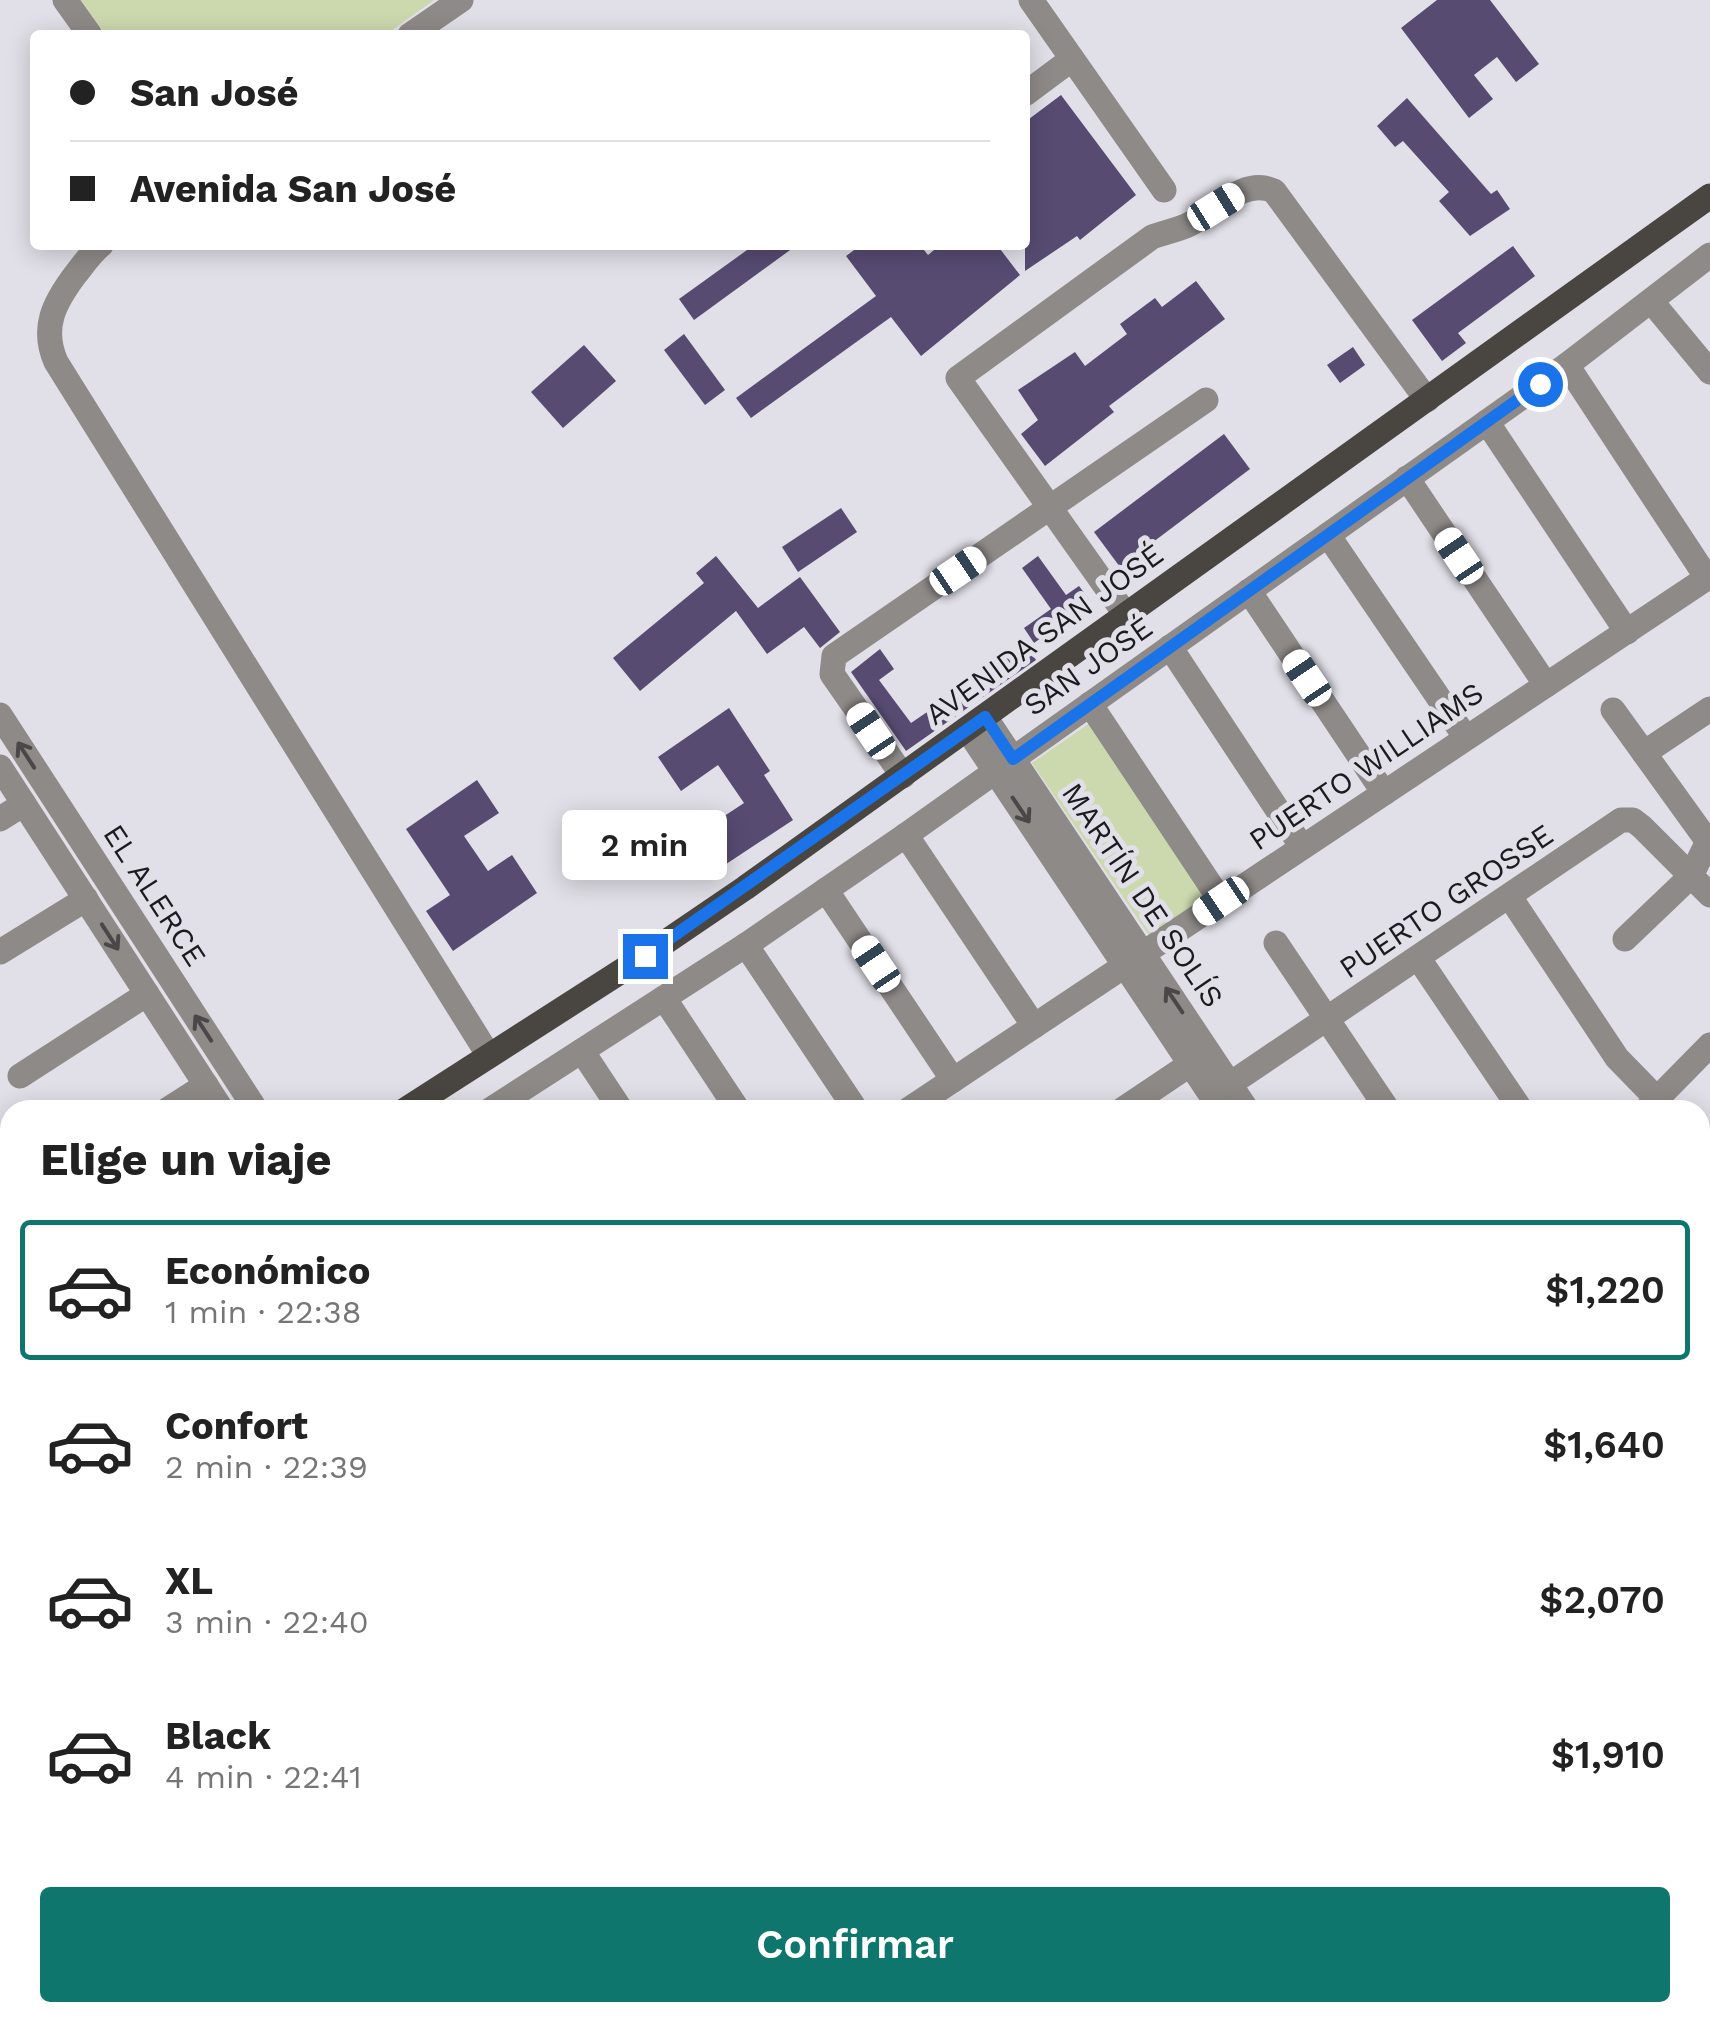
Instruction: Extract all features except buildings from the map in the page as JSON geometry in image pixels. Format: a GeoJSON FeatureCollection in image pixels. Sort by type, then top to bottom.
{"type":"FeatureCollection","features":[{"type":"Feature","properties":{"kind":"main road","name":"AVENIDA SAN JOSÉ"},"geometry":{"type":"LineString","coordinates":[[420,1100],[658,947],[903,776],[1710,196]]}},
{"type":"Feature","properties":{"kind":"street"},"geometry":{"type":"LineString","coordinates":[[65,0],[86,30]]}},
{"type":"Feature","properties":{"kind":"street"},"geometry":{"type":"LineString","coordinates":[[417,30],[462,0]]}},
{"type":"Feature","properties":{"kind":"street"},"geometry":{"type":"LineString","coordinates":[[1031,0],[1164,190]]}},
{"type":"Feature","properties":{"kind":"street"},"geometry":{"type":"LineString","coordinates":[[1030,90],[1072,59]]}},
{"type":"Feature","properties":{"kind":"street"},"geometry":{"type":"LineString","coordinates":[[1126,616],[958,378],[1152,237],[1186,226],[1247,188],[1263,186],[1284,200],[1426,400]]}},
{"type":"Feature","properties":{"kind":"street"},"geometry":{"type":"LineString","coordinates":[[87,250],[53,309],[48,336],[56,362],[489,1056]]}},
{"type":"Feature","properties":{"kind":"street","name":"SAN JOSÉ"},"geometry":{"type":"LineString","coordinates":[[510,1100],[906,834],[1487,422],[1710,256]]}},
{"type":"Feature","properties":{"kind":"street"},"geometry":{"type":"LineString","coordinates":[[1652,302],[1710,372]]}},
{"type":"Feature","properties":{"kind":"street"},"geometry":{"type":"LineString","coordinates":[[1566,365],[1708,577]]}},
{"type":"Feature","properties":{"kind":"street"},"geometry":{"type":"LineString","coordinates":[[903,776],[832,674],[834,656],[1206,400]]}},
{"type":"Feature","properties":{"kind":"street"},"geometry":{"type":"LineString","coordinates":[[1487,422],[1627,632]]}},
{"type":"Feature","properties":{"kind":"street"},"geometry":{"type":"LineString","coordinates":[[1408,478],[1546,685]]}},
{"type":"Feature","properties":{"kind":"street"},"geometry":{"type":"LineString","coordinates":[[1328,534],[1466,738]]}},
{"type":"Feature","properties":{"kind":"street","name":"PUERTO WILLIAMS"},"geometry":{"type":"LineString","coordinates":[[923,1100],[1708,577]]}},
{"type":"Feature","properties":{"kind":"street"},"geometry":{"type":"LineString","coordinates":[[1248,592],[1384,793]]}},
{"type":"Feature","properties":{"kind":"street"},"geometry":{"type":"LineString","coordinates":[[1170,647],[1302,847]]}},
{"type":"Feature","properties":{"kind":"street"},"geometry":{"type":"LineString","coordinates":[[1090,704],[1221,901]]}},
{"type":"Feature","properties":{"kind":"street"},"geometry":{"type":"LineString","coordinates":[[1644,753],[1710,709]]}},
{"type":"Feature","properties":{"kind":"street"},"geometry":{"type":"LineString","coordinates":[[1613,710],[1708,838],[1691,876],[1625,939]]}},
{"type":"Feature","properties":{"kind":"street","name":"EL ALERCE"},"geometry":{"type":"LineString","coordinates":[[0,715],[250,1100]]}},
{"type":"Feature","properties":{"kind":"street","name":"MARTÍN DE SOLÍS"},"geometry":{"type":"LineString","coordinates":[[976,723],[1200,1058],[1217,1100]]}},
{"type":"Feature","properties":{"kind":"street","name":"EL ALERCE"},"geometry":{"type":"LineString","coordinates":[[0,767],[215,1100]]}},
{"type":"Feature","properties":{"kind":"street"},"geometry":{"type":"LineString","coordinates":[[0,819],[24,804]]}},
{"type":"Feature","properties":{"kind":"street","name":"PUERTO GROSSE"},"geometry":{"type":"LineString","coordinates":[[1230,1084],[1622,820],[1633,820],[1691,876]]}},
{"type":"Feature","properties":{"kind":"street"},"geometry":{"type":"LineString","coordinates":[[906,834],[1034,1026]]}},
{"type":"Feature","properties":{"kind":"street"},"geometry":{"type":"LineString","coordinates":[[1691,876],[1710,895]]}},
{"type":"Feature","properties":{"kind":"street"},"geometry":{"type":"LineString","coordinates":[[826,890],[952,1080]]}},
{"type":"Feature","properties":{"kind":"street"},"geometry":{"type":"LineString","coordinates":[[1510,897],[1649,1100]]}},
{"type":"Feature","properties":{"kind":"street"},"geometry":{"type":"LineString","coordinates":[[0,952],[86,899]]}},
{"type":"Feature","properties":{"kind":"street"},"geometry":{"type":"LineString","coordinates":[[1276,942],[1381,1100]]}},
{"type":"Feature","properties":{"kind":"street"},"geometry":{"type":"LineString","coordinates":[[746,945],[849,1100]]}},
{"type":"Feature","properties":{"kind":"street"},"geometry":{"type":"LineString","coordinates":[[1419,959],[1514,1100]]}},
{"type":"Feature","properties":{"kind":"street"},"geometry":{"type":"LineString","coordinates":[[20,1076],[147,994]]}},
{"type":"Feature","properties":{"kind":"street"},"geometry":{"type":"LineString","coordinates":[[664,998],[731,1100]]}},
{"type":"Feature","properties":{"kind":"street"},"geometry":{"type":"LineString","coordinates":[[582,1051],[614,1100]]}},
{"type":"Feature","properties":{"kind":"street"},"geometry":{"type":"LineString","coordinates":[[1656,1100],[1707,1054]]}},
{"type":"Feature","properties":{"kind":"street"},"geometry":{"type":"LineString","coordinates":[[1137,1100],[1200,1058]]}},
{"type":"Feature","properties":{"kind":"street","name":"MARTÍN DE SOLÍS"},"geometry":{"type":"LineString","coordinates":[[1200,1058],[1230,1084],[1240,1100]]}},
{"type":"Feature","properties":{"kind":"street"},"geometry":{"type":"LineString","coordinates":[[183,1100],[206,1086]]}},
{"type":"Feature","properties":{"kind":"green space"},"geometry":{"type":"Polygon","coordinates":[[[80,0],[434,0],[392,30],[102,30],[80,0]]]}},
{"type":"Feature","properties":{"kind":"green space"},"geometry":{"type":"Polygon","coordinates":[[[1093,721],[1211,896],[1151,938],[1032,763],[1093,721]]]}},
{"type":"Feature","properties":{"kind":"route"},"geometry":{"type":"LineString","coordinates":[[645,956],[985,717],[1013,759],[1540,384]]}}]}
